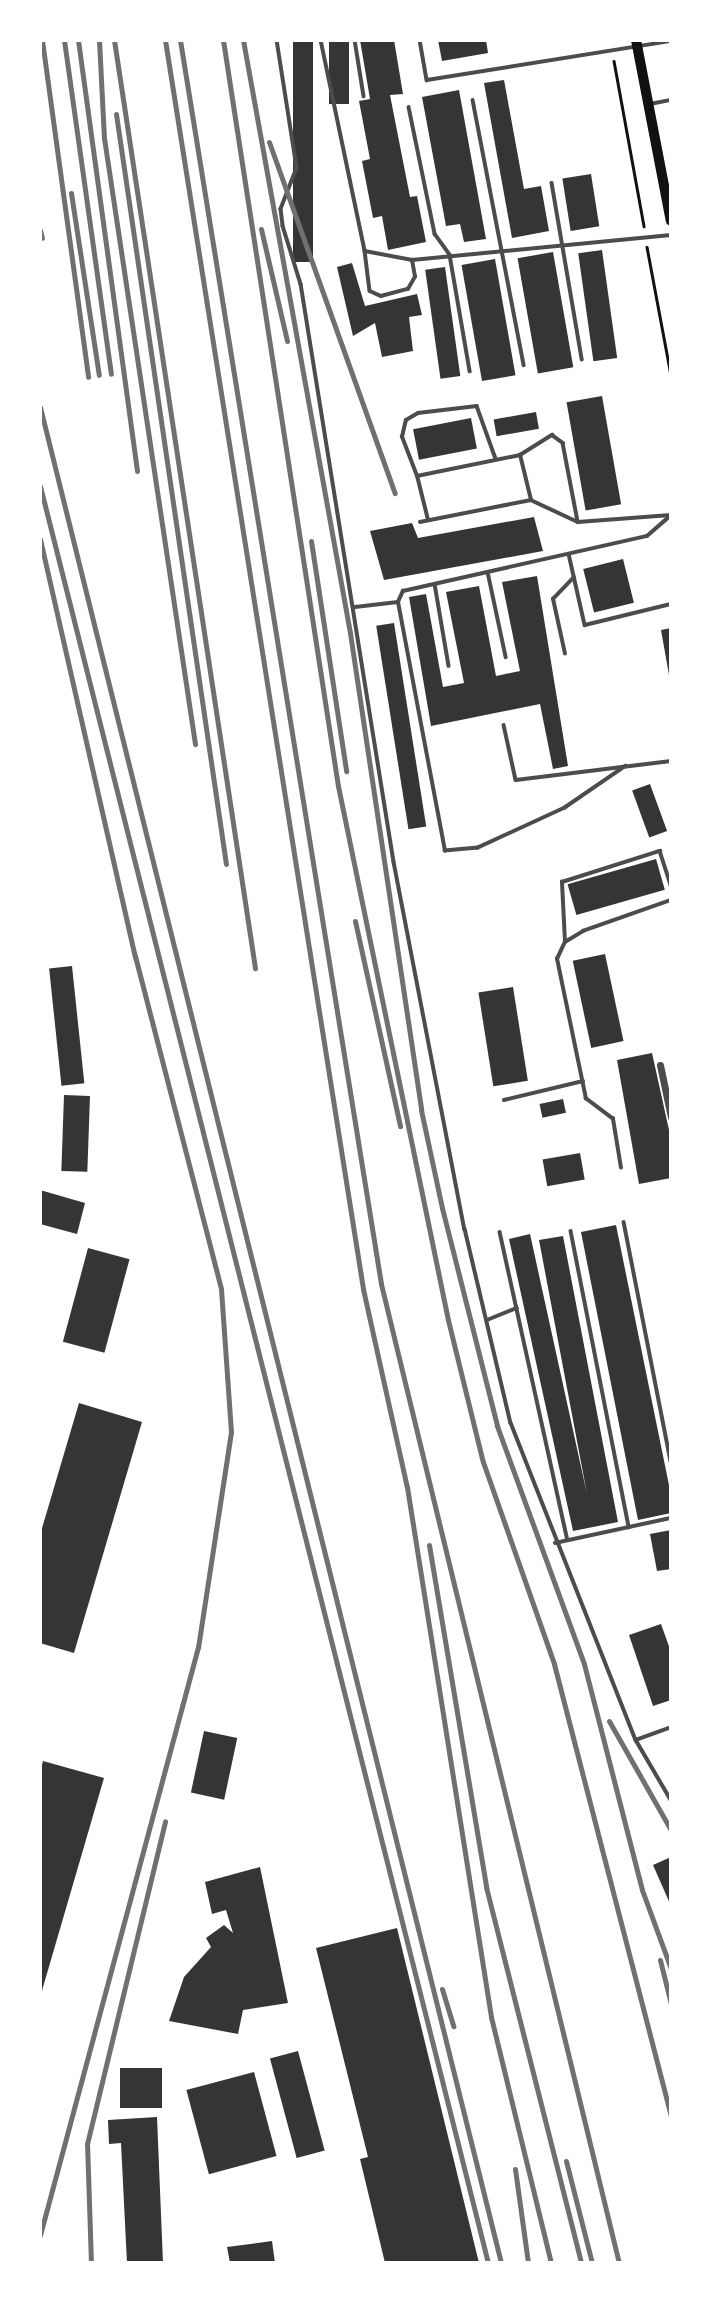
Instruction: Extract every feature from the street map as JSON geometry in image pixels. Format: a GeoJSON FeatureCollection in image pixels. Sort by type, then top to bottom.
{"type":"FeatureCollection","features":[{"type":"Feature","properties":{"kind":"main road"},"geometry":{"type":"LineString","coordinates":[[637,44],[671,221]]}},
{"type":"Feature","properties":{"kind":"street"},"geometry":{"type":"LineString","coordinates":[[660,1065],[671,1117]]}},
{"type":"Feature","properties":{"kind":"lane"},"geometry":{"type":"LineString","coordinates":[[278,40],[297,168],[281,209],[301,284],[355,607],[396,876],[487,1320],[511,1423],[555,1543],[636,1740],[671,1800]]}},
{"type":"Feature","properties":{"kind":"lane"},"geometry":{"type":"LineString","coordinates":[[321,40],[365,251],[370,291],[381,296],[408,289],[415,278],[412,260]]}},
{"type":"Feature","properties":{"kind":"lane"},"geometry":{"type":"LineString","coordinates":[[355,40],[363,96]]}},
{"type":"Feature","properties":{"kind":"lane"},"geometry":{"type":"LineString","coordinates":[[420,40],[427,80],[612,52],[637,44],[671,41]]}},
{"type":"Feature","properties":{"kind":"lane"},"geometry":{"type":"LineString","coordinates":[[473,100],[524,365]]}},
{"type":"Feature","properties":{"kind":"lane"},"geometry":{"type":"LineString","coordinates":[[648,104],[671,100]]}},
{"type":"Feature","properties":{"kind":"lane"},"geometry":{"type":"LineString","coordinates":[[409,107],[435,234],[450,255],[470,371]]}},
{"type":"Feature","properties":{"kind":"lane"},"geometry":{"type":"LineString","coordinates":[[552,183],[582,359]]}},
{"type":"Feature","properties":{"kind":"lane"},"geometry":{"type":"LineString","coordinates":[[365,251],[412,260],[502,248],[671,235]]}},
{"type":"Feature","properties":{"kind":"lane"},"geometry":{"type":"LineString","coordinates":[[428,520],[417,476],[402,437],[406,420],[418,413],[477,406],[496,460]]}},
{"type":"Feature","properties":{"kind":"lane"},"geometry":{"type":"LineString","coordinates":[[417,476],[520,455],[552,435],[563,443],[578,522]]}},
{"type":"Feature","properties":{"kind":"lane"},"geometry":{"type":"LineString","coordinates":[[520,455],[531,500]]}},
{"type":"Feature","properties":{"kind":"lane"},"geometry":{"type":"LineString","coordinates":[[420,522],[531,500],[578,522],[671,515]]}},
{"type":"Feature","properties":{"kind":"lane"},"geometry":{"type":"LineString","coordinates":[[626,766],[565,808],[478,848],[445,851],[398,602],[403,592],[647,537],[671,515]]}},
{"type":"Feature","properties":{"kind":"lane"},"geometry":{"type":"LineString","coordinates":[[569,554],[585,625],[671,604]]}},
{"type":"Feature","properties":{"kind":"lane"},"geometry":{"type":"LineString","coordinates":[[488,572],[506,657]]}},
{"type":"Feature","properties":{"kind":"lane"},"geometry":{"type":"LineString","coordinates":[[565,654],[553,598],[574,577]]}},
{"type":"Feature","properties":{"kind":"lane"},"geometry":{"type":"LineString","coordinates":[[435,584],[449,666]]}},
{"type":"Feature","properties":{"kind":"lane"},"geometry":{"type":"LineString","coordinates":[[355,607],[398,602]]}},
{"type":"Feature","properties":{"kind":"lane"},"geometry":{"type":"LineString","coordinates":[[504,725],[516,780],[671,761]]}},
{"type":"Feature","properties":{"kind":"lane"},"geometry":{"type":"LineString","coordinates":[[621,1168],[613,1119],[586,1099],[557,960],[565,942],[562,882],[660,851],[671,885]]}},
{"type":"Feature","properties":{"kind":"lane"},"geometry":{"type":"LineString","coordinates":[[565,942],[671,900]]}},
{"type":"Feature","properties":{"kind":"lane"},"geometry":{"type":"LineString","coordinates":[[503,1100],[583,1081]]}},
{"type":"Feature","properties":{"kind":"lane"},"geometry":{"type":"LineString","coordinates":[[624,1222],[671,1462]]}},
{"type":"Feature","properties":{"kind":"lane"},"geometry":{"type":"LineString","coordinates":[[570,1231],[629,1527]]}},
{"type":"Feature","properties":{"kind":"lane"},"geometry":{"type":"LineString","coordinates":[[500,1232],[568,1540]]}},
{"type":"Feature","properties":{"kind":"lane"},"geometry":{"type":"LineString","coordinates":[[487,1320],[517,1308]]}},
{"type":"Feature","properties":{"kind":"lane"},"geometry":{"type":"LineString","coordinates":[[555,1543],[671,1518]]}},
{"type":"Feature","properties":{"kind":"lane"},"geometry":{"type":"LineString","coordinates":[[636,1740],[671,1727]]}},
{"type":"Feature","properties":{"kind":"path"},"geometry":{"type":"LineString","coordinates":[[612,52],[671,375]]}},
{"type":"Feature","properties":{"kind":"building"},"geometry":{"type":"Polygon","coordinates":[[[293,40],[313,40],[313,262],[293,262],[293,40]]]}},
{"type":"Feature","properties":{"kind":"building"},"geometry":{"type":"Polygon","coordinates":[[[329,40],[349,40],[349,104],[329,104],[329,40]]]}},
{"type":"Feature","properties":{"kind":"building"},"geometry":{"type":"Polygon","coordinates":[[[360,40],[394,40],[403,94],[390,95],[410,197],[417,196],[426,242],[388,250],[382,216],[373,218],[362,161],[370,159],[359,101],[370,99],[360,40]]]}},
{"type":"Feature","properties":{"kind":"building"},"geometry":{"type":"Polygon","coordinates":[[[438,40],[486,40],[488,53],[442,61],[438,40]]]}},
{"type":"Feature","properties":{"kind":"building"},"geometry":{"type":"Polygon","coordinates":[[[504,80],[524,189],[541,186],[549,231],[512,238],[484,83],[504,80]]]}},
{"type":"Feature","properties":{"kind":"building"},"geometry":{"type":"Polygon","coordinates":[[[459,90],[486,239],[464,242],[460,224],[446,226],[422,97],[459,90]]]}},
{"type":"Feature","properties":{"kind":"building"},"geometry":{"type":"Polygon","coordinates":[[[591,174],[599,226],[571,231],[562,179],[591,174]]]}},
{"type":"Feature","properties":{"kind":"building"},"geometry":{"type":"Polygon","coordinates":[[[602,250],[617,358],[593,361],[578,253],[602,250]]]}},
{"type":"Feature","properties":{"kind":"building"},"geometry":{"type":"Polygon","coordinates":[[[553,252],[573,367],[538,373],[518,258],[553,252]]]}},
{"type":"Feature","properties":{"kind":"building"},"geometry":{"type":"Polygon","coordinates":[[[495,259],[515,375],[482,381],[462,265],[495,259]]]}},
{"type":"Feature","properties":{"kind":"building"},"geometry":{"type":"Polygon","coordinates":[[[352,263],[365,306],[417,294],[422,315],[409,317],[413,351],[382,357],[375,323],[353,336],[337,267],[352,263]]]}},
{"type":"Feature","properties":{"kind":"building"},"geometry":{"type":"Polygon","coordinates":[[[445,267],[460,376],[441,379],[425,270],[445,267]]]}},
{"type":"Feature","properties":{"kind":"building"},"geometry":{"type":"Polygon","coordinates":[[[602,396],[621,504],[586,511],[567,402],[602,396]]]}},
{"type":"Feature","properties":{"kind":"building"},"geometry":{"type":"Polygon","coordinates":[[[536,412],[539,429],[497,436],[494,419],[536,412]]]}},
{"type":"Feature","properties":{"kind":"building"},"geometry":{"type":"Polygon","coordinates":[[[471,418],[477,448],[419,460],[413,429],[471,418]]]}},
{"type":"Feature","properties":{"kind":"building"},"geometry":{"type":"Polygon","coordinates":[[[534,517],[543,551],[384,580],[370,531],[412,523],[418,538],[534,517]]]}},
{"type":"Feature","properties":{"kind":"building"},"geometry":{"type":"Polygon","coordinates":[[[623,559],[634,603],[594,613],[583,569],[623,559]]]}},
{"type":"Feature","properties":{"kind":"building"},"geometry":{"type":"Polygon","coordinates":[[[537,576],[568,766],[553,769],[540,704],[431,726],[409,597],[426,594],[443,687],[464,683],[446,592],[479,586],[496,676],[520,671],[502,582],[537,576]]]}},
{"type":"Feature","properties":{"kind":"building"},"geometry":{"type":"Polygon","coordinates":[[[394,623],[426,826],[408,829],[376,626],[394,623]]]}},
{"type":"Feature","properties":{"kind":"building"},"geometry":{"type":"Polygon","coordinates":[[[671,628],[671,675],[669,675],[661,630],[671,628]]]}},
{"type":"Feature","properties":{"kind":"building"},"geometry":{"type":"Polygon","coordinates":[[[650,784],[667,831],[649,837],[632,790],[650,784]]]}},
{"type":"Feature","properties":{"kind":"building"},"geometry":{"type":"Polygon","coordinates":[[[656,859],[665,890],[576,915],[568,884],[656,859]]]}},
{"type":"Feature","properties":{"kind":"building"},"geometry":{"type":"Polygon","coordinates":[[[605,954],[624,1041],[591,1048],[573,961],[605,954]]]}},
{"type":"Feature","properties":{"kind":"building"},"geometry":{"type":"Polygon","coordinates":[[[72,966],[84,1083],[61,1086],[49,968],[72,966]]]}},
{"type":"Feature","properties":{"kind":"building"},"geometry":{"type":"Polygon","coordinates":[[[513,987],[528,1081],[493,1086],[478,992],[513,987]]]}},
{"type":"Feature","properties":{"kind":"building"},"geometry":{"type":"Polygon","coordinates":[[[652,1053],[671,1139],[671,1178],[639,1184],[617,1060],[652,1053]]]}},
{"type":"Feature","properties":{"kind":"building"},"geometry":{"type":"Polygon","coordinates":[[[64,1095],[90,1096],[87,1172],[61,1171],[64,1095]]]}},
{"type":"Feature","properties":{"kind":"building"},"geometry":{"type":"Polygon","coordinates":[[[563,1099],[566,1113],[542,1118],[540,1104],[563,1099]]]}},
{"type":"Feature","properties":{"kind":"building"},"geometry":{"type":"Polygon","coordinates":[[[580,1153],[585,1180],[547,1186],[543,1160],[580,1153]]]}},
{"type":"Feature","properties":{"kind":"building"},"geometry":{"type":"Polygon","coordinates":[[[40,1190],[85,1203],[77,1234],[40,1224],[40,1190]]]}},
{"type":"Feature","properties":{"kind":"building"},"geometry":{"type":"Polygon","coordinates":[[[616,1225],[671,1495],[671,1513],[638,1520],[581,1232],[616,1225]]]}},
{"type":"Feature","properties":{"kind":"building"},"geometry":{"type":"Polygon","coordinates":[[[530,1234],[587,1494],[539,1240],[563,1236],[618,1522],[573,1531],[509,1239],[530,1234]]]}},
{"type":"Feature","properties":{"kind":"building"},"geometry":{"type":"Polygon","coordinates":[[[88,1248],[130,1259],[104,1353],[63,1342],[88,1248]]]}},
{"type":"Feature","properties":{"kind":"building"},"geometry":{"type":"Polygon","coordinates":[[[79,1403],[142,1422],[74,1653],[40,1643],[40,1535],[79,1403]]]}},
{"type":"Feature","properties":{"kind":"building"},"geometry":{"type":"Polygon","coordinates":[[[671,1530],[671,1569],[657,1571],[650,1534],[671,1530]]]}},
{"type":"Feature","properties":{"kind":"building"},"geometry":{"type":"Polygon","coordinates":[[[661,1624],[671,1652],[671,1700],[653,1706],[629,1635],[661,1624]]]}},
{"type":"Feature","properties":{"kind":"building"},"geometry":{"type":"Polygon","coordinates":[[[204,1731],[237,1738],[224,1800],[191,1793],[204,1731]]]}},
{"type":"Feature","properties":{"kind":"building"},"geometry":{"type":"Polygon","coordinates":[[[43,1761],[104,1778],[41,1994],[40,1772],[43,1761]]]}},
{"type":"Feature","properties":{"kind":"building"},"geometry":{"type":"Polygon","coordinates":[[[671,1857],[671,1906],[653,1865],[671,1857]]]}},
{"type":"Feature","properties":{"kind":"building"},"geometry":{"type":"Polygon","coordinates":[[[260,1867],[288,2003],[243,2010],[238,2034],[169,2021],[184,1977],[211,1947],[206,1938],[224,1925],[233,1933],[226,1910],[212,1914],[205,1882],[260,1867]]]}},
{"type":"Feature","properties":{"kind":"building"},"geometry":{"type":"Polygon","coordinates":[[[397,1928],[479,2263],[385,2263],[360,2159],[368,2157],[316,1948],[397,1928]]]}},
{"type":"Feature","properties":{"kind":"building"},"geometry":{"type":"Polygon","coordinates":[[[298,2051],[325,2150],[297,2158],[270,2059],[298,2051]]]}},
{"type":"Feature","properties":{"kind":"building"},"geometry":{"type":"Polygon","coordinates":[[[120,2068],[162,2068],[162,2108],[120,2108],[120,2068]]]}},
{"type":"Feature","properties":{"kind":"building"},"geometry":{"type":"Polygon","coordinates":[[[254,2072],[277,2156],[209,2174],[186,2090],[254,2072]]]}},
{"type":"Feature","properties":{"kind":"building"},"geometry":{"type":"Polygon","coordinates":[[[157,2117],[163,2263],[127,2263],[121,2143],[109,2144],[108,2120],[157,2117]]]}},
{"type":"Feature","properties":{"kind":"building"},"geometry":{"type":"Polygon","coordinates":[[[272,2241],[275,2263],[230,2263],[227,2247],[272,2241]]]}},
{"type":"Feature","properties":{"kind":"railway"},"geometry":{"type":"LineString","coordinates":[[42,40],[88,377]]}},
{"type":"Feature","properties":{"kind":"railway"},"geometry":{"type":"LineString","coordinates":[[64,40],[111,374]]}},
{"type":"Feature","properties":{"kind":"railway"},"geometry":{"type":"LineString","coordinates":[[78,40],[137,471]]}},
{"type":"Feature","properties":{"kind":"railway"},"geometry":{"type":"LineString","coordinates":[[99,40],[104,138],[195,744]]}},
{"type":"Feature","properties":{"kind":"railway"},"geometry":{"type":"LineString","coordinates":[[114,40],[255,968]]}},
{"type":"Feature","properties":{"kind":"railway"},"geometry":{"type":"LineString","coordinates":[[165,40],[363,1289],[407,1487],[491,2017],[551,2263]]}},
{"type":"Feature","properties":{"kind":"railway"},"geometry":{"type":"LineString","coordinates":[[180,40],[381,1284],[619,2263]]}},
{"type":"Feature","properties":{"kind":"railway"},"geometry":{"type":"LineString","coordinates":[[223,40],[338,786],[448,1320],[483,1462],[554,1664],[671,2115]]}},
{"type":"Feature","properties":{"kind":"railway"},"geometry":{"type":"LineString","coordinates":[[243,40],[350,633],[421,1110],[442,1208],[497,1426],[584,1664],[642,1890],[671,1969]]}},
{"type":"Feature","properties":{"kind":"railway"},"geometry":{"type":"LineString","coordinates":[[116,114],[226,864]]}},
{"type":"Feature","properties":{"kind":"railway"},"geometry":{"type":"LineString","coordinates":[[269,142],[395,493]]}},
{"type":"Feature","properties":{"kind":"railway"},"geometry":{"type":"LineString","coordinates":[[71,193],[99,375]]}},
{"type":"Feature","properties":{"kind":"railway"},"geometry":{"type":"LineString","coordinates":[[261,229],[287,341]]}},
{"type":"Feature","properties":{"kind":"railway"},"geometry":{"type":"LineString","coordinates":[[40,230],[42,238]]}},
{"type":"Feature","properties":{"kind":"railway"},"geometry":{"type":"LineString","coordinates":[[40,407],[501,2263]]}},
{"type":"Feature","properties":{"kind":"railway"},"geometry":{"type":"LineString","coordinates":[[40,486],[488,2263]]}},
{"type":"Feature","properties":{"kind":"railway"},"geometry":{"type":"LineString","coordinates":[[40,539],[135,956],[221,1289],[231,1432],[198,1647],[40,2235]]}},
{"type":"Feature","properties":{"kind":"railway"},"geometry":{"type":"LineString","coordinates":[[311,541],[346,771]]}},
{"type":"Feature","properties":{"kind":"railway"},"geometry":{"type":"LineString","coordinates":[[355,921],[400,1126]]}},
{"type":"Feature","properties":{"kind":"railway"},"geometry":{"type":"LineString","coordinates":[[429,1545],[486,1887],[581,2263]]}},
{"type":"Feature","properties":{"kind":"railway"},"geometry":{"type":"LineString","coordinates":[[609,1721],[671,1830]]}},
{"type":"Feature","properties":{"kind":"railway"},"geometry":{"type":"LineString","coordinates":[[91,2263],[87,2144],[165,1821]]}},
{"type":"Feature","properties":{"kind":"railway"},"geometry":{"type":"LineString","coordinates":[[660,1960],[671,2004]]}},
{"type":"Feature","properties":{"kind":"railway"},"geometry":{"type":"LineString","coordinates":[[442,1989],[453,2026]]}},
{"type":"Feature","properties":{"kind":"railway"},"geometry":{"type":"LineString","coordinates":[[566,2161],[592,2263]]}},
{"type":"Feature","properties":{"kind":"railway"},"geometry":{"type":"LineString","coordinates":[[515,2169],[528,2263]]}}]}
